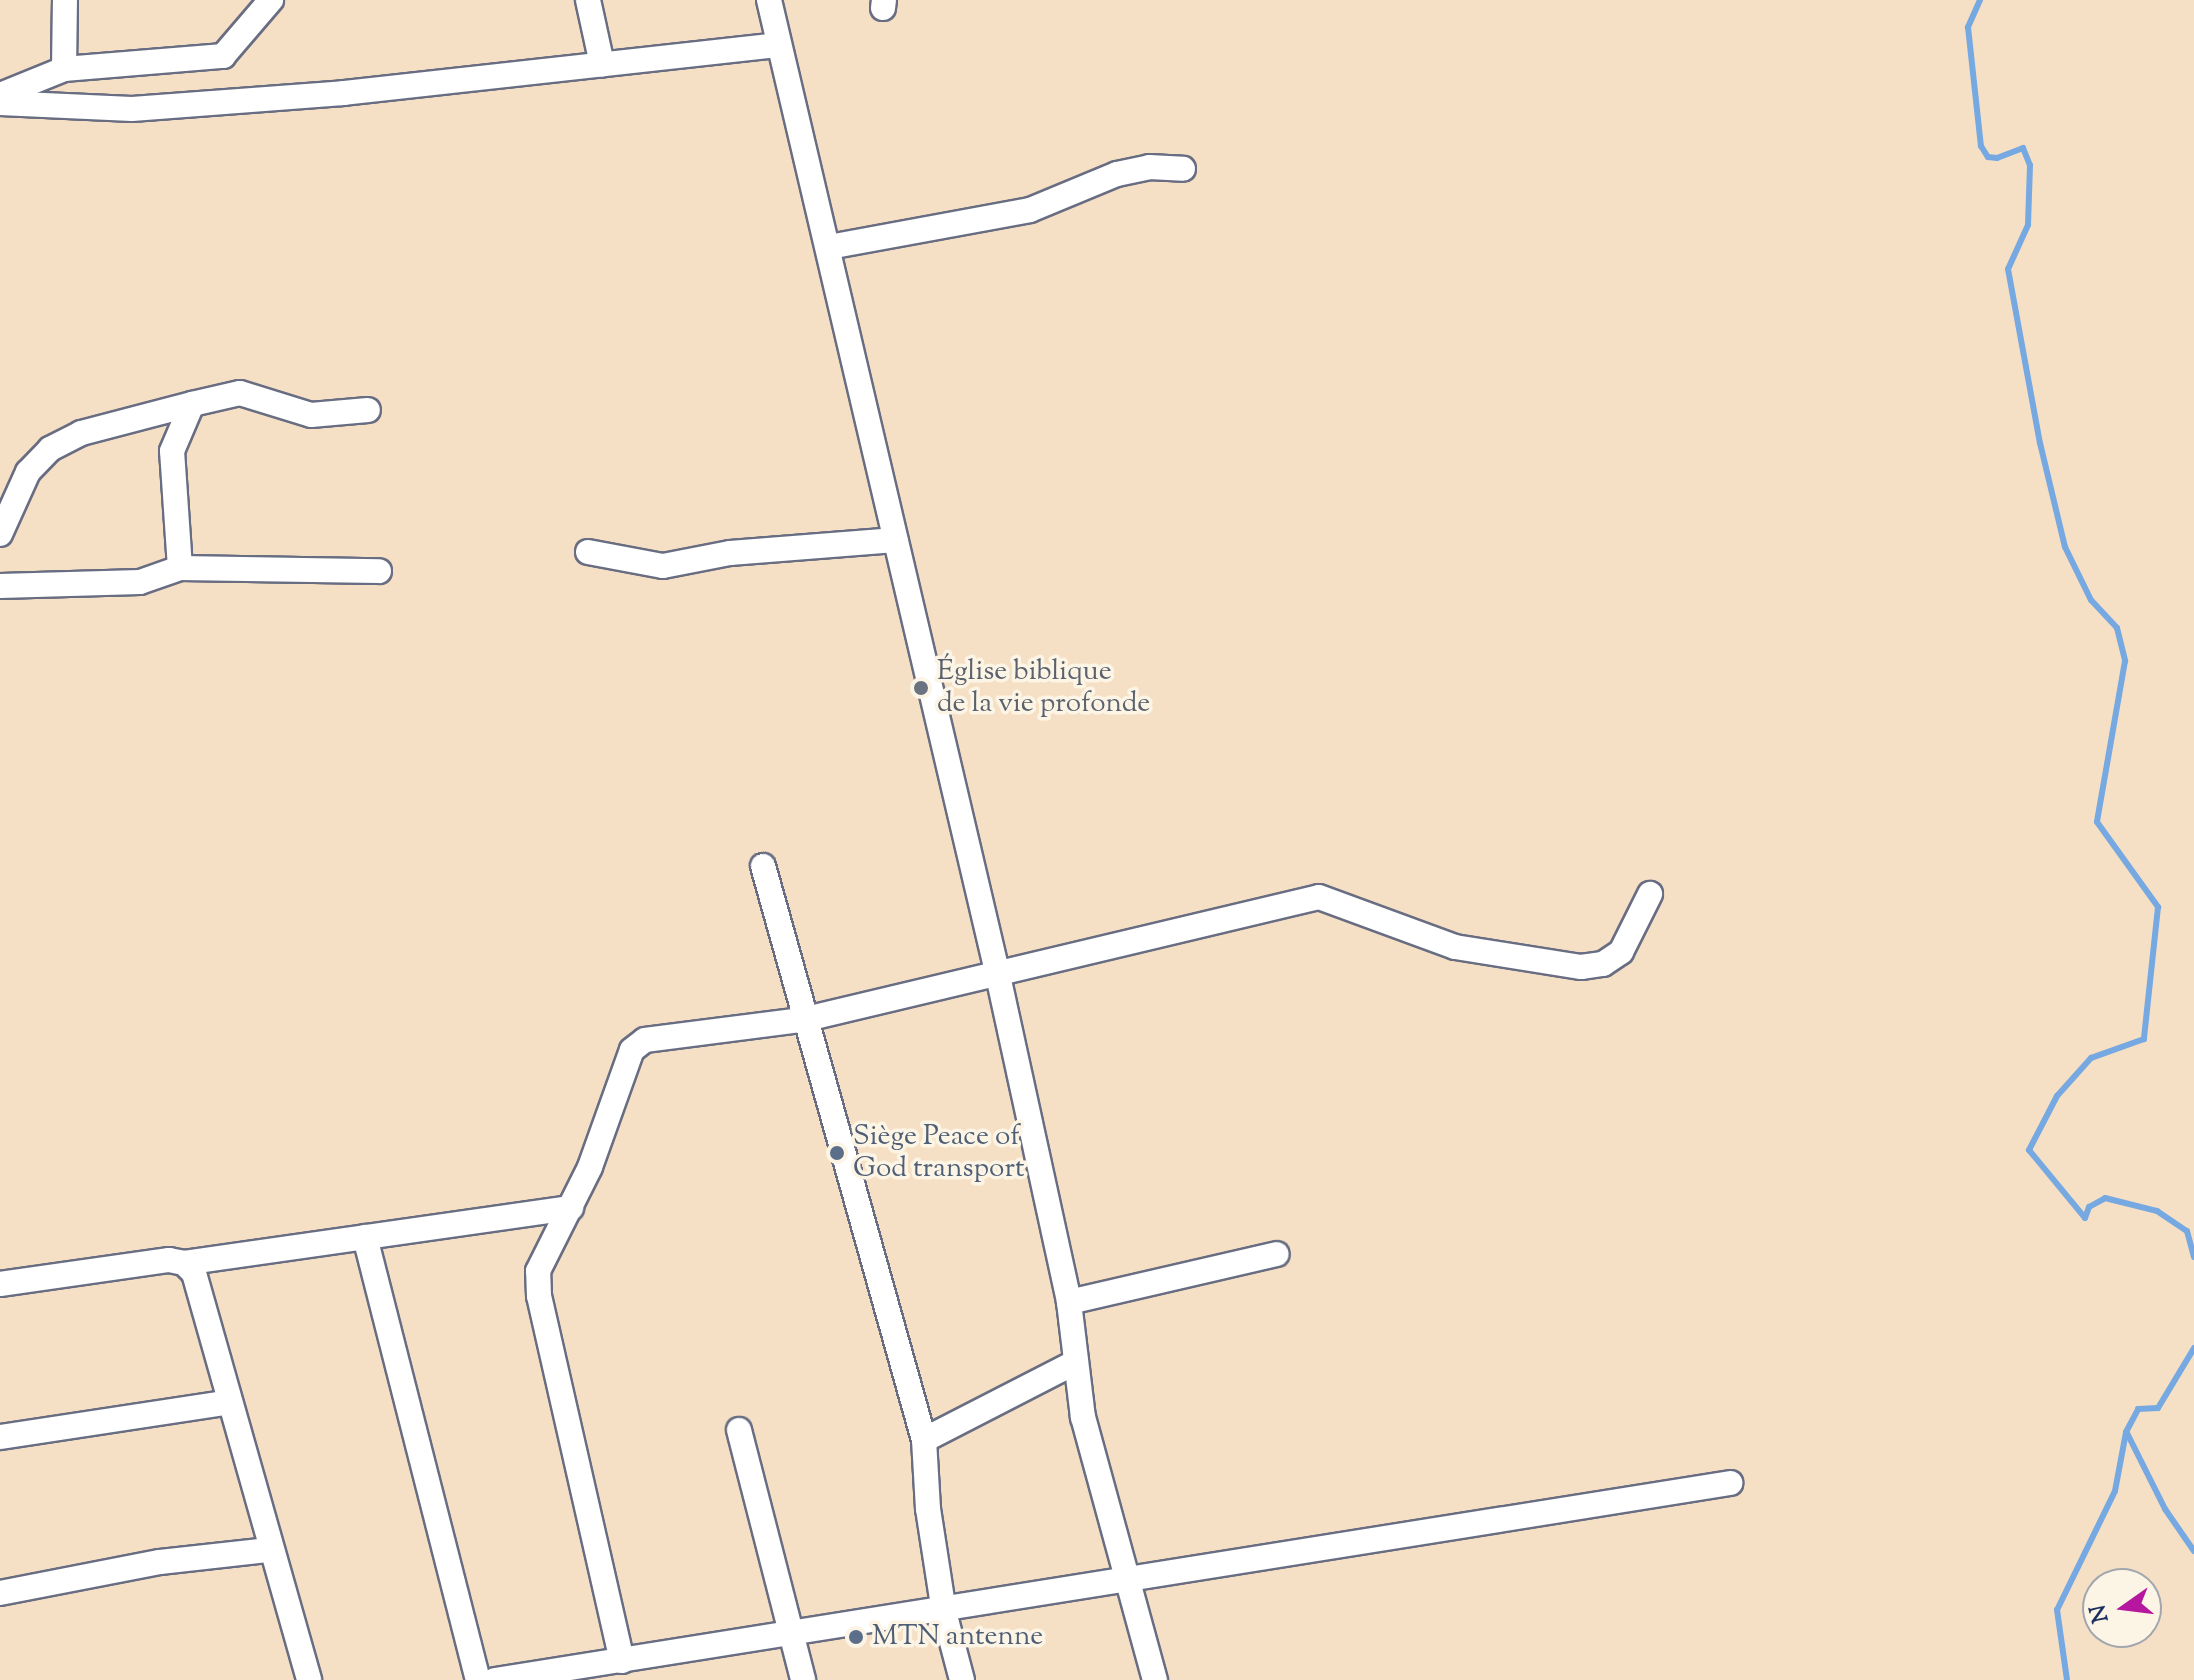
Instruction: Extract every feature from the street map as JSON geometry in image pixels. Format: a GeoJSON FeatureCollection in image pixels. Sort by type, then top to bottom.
{"type":"FeatureCollection","features":[{"type":"Feature","properties":{"kind":"street"},"geometry":{"type":"LineString","coordinates":[[64,69],[65,0]]}},
{"type":"Feature","properties":{"kind":"street"},"geometry":{"type":"LineString","coordinates":[[0,95],[64,69],[223,56],[271,0]]}},
{"type":"Feature","properties":{"kind":"street"},"geometry":{"type":"LineString","coordinates":[[588,0],[602,64]]}},
{"type":"Feature","properties":{"kind":"street"},"geometry":{"type":"LineString","coordinates":[[769,0],[776,45],[829,247],[997,971],[1069,1302],[1083,1417],[1155,1680]]}},
{"type":"Feature","properties":{"kind":"street"},"geometry":{"type":"LineString","coordinates":[[0,103],[132,109],[343,93],[776,45]]}},
{"type":"Feature","properties":{"kind":"street"},"geometry":{"type":"LineString","coordinates":[[829,247],[1030,210],[1117,174],[1149,167],[1183,169]]}},
{"type":"Feature","properties":{"kind":"street"},"geometry":{"type":"LineString","coordinates":[[0,533],[28,472],[50,449],[81,433],[240,393],[311,415],[368,410]]}},
{"type":"Feature","properties":{"kind":"street"},"geometry":{"type":"LineString","coordinates":[[180,568],[172,451],[192,404]]}},
{"type":"Feature","properties":{"kind":"street"},"geometry":{"type":"LineString","coordinates":[[588,552],[663,566],[730,553],[895,540]]}},
{"type":"Feature","properties":{"kind":"street"},"geometry":{"type":"LineString","coordinates":[[0,586],[140,582],[180,568],[379,571]]}},
{"type":"Feature","properties":{"kind":"street"},"geometry":{"type":"LineString","coordinates":[[763,866],[802,1020],[924,1440],[928,1509],[944,1612],[962,1680]]}},
{"type":"Feature","properties":{"kind":"street"},"geometry":{"type":"LineString","coordinates":[[622,1661],[539,1296],[546,1247],[571,1208],[632,1050],[645,1040],[802,1020],[997,971],[1319,897],[1455,947],[1581,967],[1603,964],[1621,952],[1650,894]]}},
{"type":"Feature","properties":{"kind":"street"},"geometry":{"type":"LineString","coordinates":[[0,1284],[169,1260],[184,1263],[571,1208]]}},
{"type":"Feature","properties":{"kind":"street"},"geometry":{"type":"LineString","coordinates":[[365,1237],[478,1680]]}},
{"type":"Feature","properties":{"kind":"street"},"geometry":{"type":"LineString","coordinates":[[1069,1302],[1277,1254]]}},
{"type":"Feature","properties":{"kind":"street"},"geometry":{"type":"LineString","coordinates":[[184,1263],[194,1273],[226,1403],[309,1680]]}},
{"type":"Feature","properties":{"kind":"street"},"geometry":{"type":"LineString","coordinates":[[924,1440],[1076,1362]]}},
{"type":"Feature","properties":{"kind":"street"},"geometry":{"type":"LineString","coordinates":[[0,1437],[226,1403]]}},
{"type":"Feature","properties":{"kind":"street"},"geometry":{"type":"LineString","coordinates":[[739,1430],[794,1634],[803,1680]]}},
{"type":"Feature","properties":{"kind":"street"},"geometry":{"type":"LineString","coordinates":[[495,1680],[944,1612],[1730,1483]]}},
{"type":"Feature","properties":{"kind":"street"},"geometry":{"type":"LineString","coordinates":[[0,1593],[160,1562],[269,1550]]}},
{"type":"Feature","properties":{"kind":"waterway"},"geometry":{"type":"LineString","coordinates":[[1980,0],[1968,27],[1981,146],[1988,157],[1997,158],[2023,148],[2030,165],[2028,225],[2008,269],[2040,443],[2065,547],[2091,600],[2117,628],[2125,661],[2097,822],[2158,907],[2144,1039],[2091,1058],[2057,1096],[2029,1150],[2085,1218],[2089,1207],[2105,1198],[2157,1211],[2187,1231],[2194,1257]]}},
{"type":"Feature","properties":{"kind":"waterway"},"geometry":{"type":"LineString","coordinates":[[2067,1680],[2057,1610],[2115,1491],[2126,1432],[2138,1409],[2158,1408],[2194,1348]]}},
{"type":"Feature","properties":{"kind":"waterway"},"geometry":{"type":"LineString","coordinates":[[2127,1433],[2165,1509],[2194,1551]]}},
{"type":"Feature","properties":{"kind":"place","name":"Église biblique de la vie profonde"},"geometry":{"type":"Point","coordinates":[921,688]}},
{"type":"Feature","properties":{"kind":"place","name":"Siège Peace of God transport"},"geometry":{"type":"Point","coordinates":[837,1153]}},
{"type":"Feature","properties":{"kind":"place","name":"MTN antenne"},"geometry":{"type":"Point","coordinates":[856,1637]}}]}
